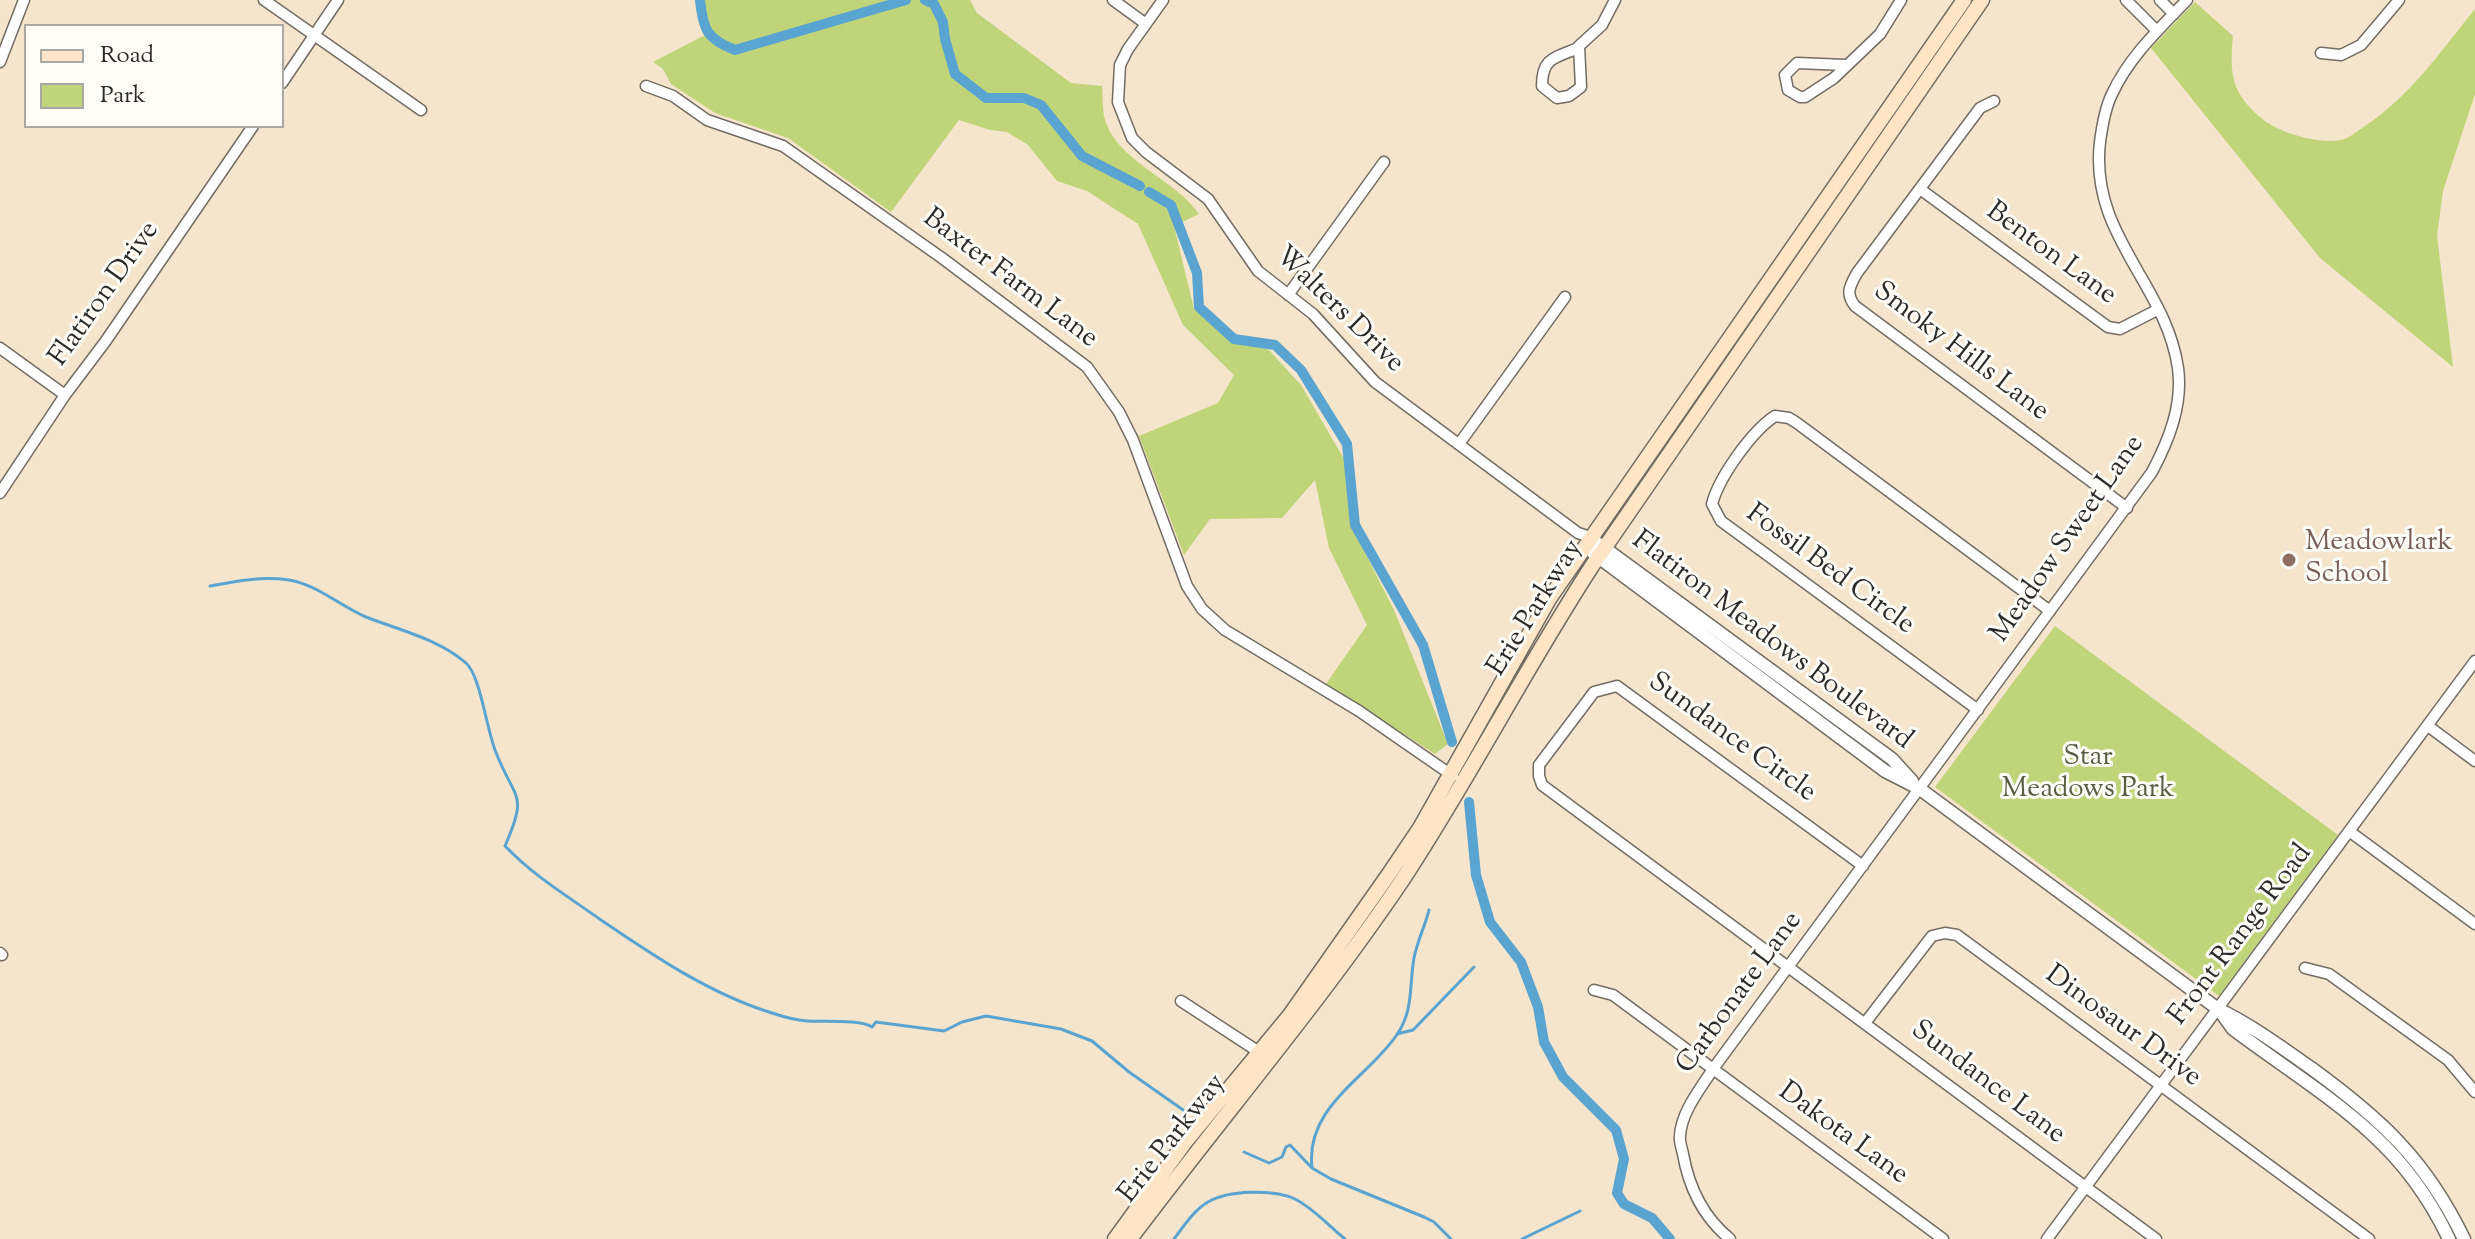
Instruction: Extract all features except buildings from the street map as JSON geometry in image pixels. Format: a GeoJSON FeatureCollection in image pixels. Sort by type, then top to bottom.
{"type":"FeatureCollection","features":[{"type":"Feature","properties":{"kind":"main road","name":"Erie Parkway"},"geometry":{"type":"LineString","coordinates":[[1115,1239],[1186,1141],[1290,1015],[1365,909],[1420,828],[1584,539],[1964,0]]}},
{"type":"Feature","properties":{"kind":"main road","name":"Erie Parkway"},"geometry":{"type":"LineString","coordinates":[[1130,1239],[1199,1146],[1325,990],[1465,783],[1565,608],[1982,0]]}},
{"type":"Feature","properties":{"kind":"street"},"geometry":{"type":"LineString","coordinates":[[0,62],[24,0]]}},
{"type":"Feature","properties":{"kind":"street"},"geometry":{"type":"LineString","coordinates":[[264,0],[421,110]]}},
{"type":"Feature","properties":{"kind":"street"},"geometry":{"type":"LineString","coordinates":[[284,80],[338,0]]}},
{"type":"Feature","properties":{"kind":"street"},"geometry":{"type":"LineString","coordinates":[[1113,0],[1146,24]]}},
{"type":"Feature","properties":{"kind":"street","name":"Walters Drive"},"geometry":{"type":"LineString","coordinates":[[1163,0],[1120,65],[1118,102],[1128,130],[1146,152],[1208,199],[1258,271],[1313,314],[1375,382],[1584,539]]}},
{"type":"Feature","properties":{"kind":"street"},"geometry":{"type":"LineString","coordinates":[[1579,46],[1581,87],[1569,96],[1557,98],[1542,86],[1542,71],[1550,60],[1579,46],[1602,25],[1615,0]]}},
{"type":"Feature","properties":{"kind":"street"},"geometry":{"type":"LineString","coordinates":[[1845,65],[1797,63],[1785,75],[1788,90],[1800,97],[1811,95],[1834,78],[1880,34],[1901,0]]}},
{"type":"Feature","properties":{"kind":"street"},"geometry":{"type":"LineString","coordinates":[[2126,0],[2157,31]]}},
{"type":"Feature","properties":{"kind":"street"},"geometry":{"type":"LineString","coordinates":[[2160,0],[2174,14]]}},
{"type":"Feature","properties":{"kind":"street","name":"Meadow Sweet Lane"},"geometry":{"type":"LineString","coordinates":[[1920,789],[2127,508],[2169,439],[2176,409],[2178,368],[2173,348],[2157,310],[2113,227],[2103,199],[2098,162],[2111,96],[2137,53],[2187,0]]}},
{"type":"Feature","properties":{"kind":"street"},"geometry":{"type":"LineString","coordinates":[[2321,53],[2341,55],[2361,45],[2399,0]]}},
{"type":"Feature","properties":{"kind":"street","name":"Baxter Farm Lane"},"geometry":{"type":"LineString","coordinates":[[646,86],[673,96],[707,120],[783,146],[942,258],[1087,367],[1119,412],[1133,440],[1187,586],[1202,609],[1225,630],[1359,711],[1465,783]]}},
{"type":"Feature","properties":{"kind":"street","name":"Smoky Hills Lane"},"geometry":{"type":"LineString","coordinates":[[1994,101],[1980,108],[1857,273],[1849,287],[1849,297],[1855,306],[2127,508]]}},
{"type":"Feature","properties":{"kind":"street","name":"Flatiron Drive"},"geometry":{"type":"LineString","coordinates":[[0,493],[252,128]]}},
{"type":"Feature","properties":{"kind":"street"},"geometry":{"type":"LineString","coordinates":[[1288,295],[1384,162]]}},
{"type":"Feature","properties":{"kind":"street","name":"Benton Lane"},"geometry":{"type":"LineString","coordinates":[[1920,189],[2108,327],[2120,329],[2157,310]]}},
{"type":"Feature","properties":{"kind":"street"},"geometry":{"type":"LineString","coordinates":[[1459,444],[1565,297]]}},
{"type":"Feature","properties":{"kind":"street"},"geometry":{"type":"LineString","coordinates":[[0,348],[65,395]]}},
{"type":"Feature","properties":{"kind":"street","name":"Fossil Bed Circle"},"geometry":{"type":"LineString","coordinates":[[1978,710],[1721,521],[1712,504],[1716,487],[1767,421],[1775,416],[1789,418],[2050,611]]}},
{"type":"Feature","properties":{"kind":"street","name":"Flatiron Meadows Boulevard"},"geometry":{"type":"LineString","coordinates":[[1584,539],[1892,759],[1920,789],[2218,1009],[2294,1056],[2381,1123],[2414,1157],[2434,1184],[2464,1239]]}},
{"type":"Feature","properties":{"kind":"street","name":"Front Range Road"},"geometry":{"type":"LineString","coordinates":[[2047,1239],[2475,661]]}},
{"type":"Feature","properties":{"kind":"street","name":"Sundance Circle"},"geometry":{"type":"LineString","coordinates":[[1789,968],[1542,785],[1539,765],[1594,692],[1617,686],[1863,866]]}},
{"type":"Feature","properties":{"kind":"street"},"geometry":{"type":"LineString","coordinates":[[2428,726],[2475,761]]}},
{"type":"Feature","properties":{"kind":"street","name":"Carbonate Lane"},"geometry":{"type":"LineString","coordinates":[[1730,1239],[1711,1222],[1696,1198],[1685,1165],[1680,1136],[1689,1108],[1713,1069],[1920,789]]}},
{"type":"Feature","properties":{"kind":"street"},"geometry":{"type":"LineString","coordinates":[[2349,831],[2475,924]]}},
{"type":"Feature","properties":{"kind":"street","name":"Dinosaur Drive"},"geometry":{"type":"LineString","coordinates":[[1865,1023],[1932,936],[1945,933],[1957,935],[2369,1239]]}},
{"type":"Feature","properties":{"kind":"street","name":"Sundance Lane"},"geometry":{"type":"LineString","coordinates":[[1789,968],[2156,1239]]}},
{"type":"Feature","properties":{"kind":"street"},"geometry":{"type":"LineString","coordinates":[[2305,968],[2329,974],[2377,1008],[2448,1060],[2475,1092]]}},
{"type":"Feature","properties":{"kind":"street","name":"Dakota Lane"},"geometry":{"type":"LineString","coordinates":[[1594,990],[1613,995],[1943,1239]]}},
{"type":"Feature","properties":{"kind":"street"},"geometry":{"type":"LineString","coordinates":[[1181,1001],[1259,1052]]}},
{"type":"Feature","properties":{"kind":"street","name":"Flatiron Meadows Boulevard"},"geometry":{"type":"LineString","coordinates":[[2218,1009],[2233,1029],[2372,1133],[2397,1159],[2422,1193],[2449,1239]]}},
{"type":"Feature","properties":{"kind":"green space"},"geometry":{"type":"Polygon","coordinates":[[[703,0],[970,0],[977,13],[1071,83],[1102,86],[1105,119],[1113,137],[1136,160],[1177,191],[1199,214],[1174,226],[1194,309],[1230,338],[1269,350],[1301,385],[1344,459],[1351,525],[1394,610],[1448,744],[1435,754],[1326,684],[1367,625],[1329,548],[1315,480],[1282,518],[1210,519],[1184,555],[1139,436],[1218,403],[1234,375],[1183,325],[1138,224],[1087,191],[1057,181],[1028,145],[1007,132],[959,120],[891,212],[788,138],[715,113],[671,84],[663,69],[653,62],[711,32],[703,0]]]}},
{"type":"Feature","properties":{"kind":"green space"},"geometry":{"type":"Polygon","coordinates":[[[2195,2],[2233,36],[2235,84],[2254,112],[2291,134],[2332,141],[2349,137],[2395,103],[2475,9],[2475,94],[2443,191],[2437,236],[2453,367],[2320,258],[2151,48],[2195,2]]]}},
{"type":"Feature","properties":{"kind":"green space","name":"Star Meadows Park"},"geometry":{"type":"Polygon","coordinates":[[[2055,626],[2338,835],[2219,996],[1935,787],[2055,626]]]}},
{"type":"Feature","properties":{"kind":"waterway"},"geometry":{"type":"LineString","coordinates":[[700,0],[708,32],[718,42],[735,50],[906,0]]}},
{"type":"Feature","properties":{"kind":"waterway"},"geometry":{"type":"LineString","coordinates":[[925,0],[934,4],[943,22],[955,74],[986,98],[1024,98],[1041,105],[1082,156],[1140,186]]}},
{"type":"Feature","properties":{"kind":"waterway"},"geometry":{"type":"LineString","coordinates":[[1149,192],[1171,205],[1197,273],[1199,307],[1234,339],[1275,345],[1301,370],[1347,444],[1355,525],[1423,645],[1452,742]]}},
{"type":"Feature","properties":{"kind":"waterway"},"geometry":{"type":"LineString","coordinates":[[210,586],[259,579],[300,583],[366,617],[431,641],[466,663],[480,692],[493,746],[517,798],[516,816],[505,846],[563,894],[641,947],[705,985],[749,1005],[803,1021],[851,1022],[872,1027],[876,1022],[944,1031],[962,1022],[986,1016],[1061,1029],[1092,1041],[1129,1072],[1186,1112]]}},
{"type":"Feature","properties":{"kind":"waterway"},"geometry":{"type":"LineString","coordinates":[[1469,802],[1476,875],[1490,922],[1521,962],[1538,1007],[1544,1042],[1563,1077],[1616,1130],[1624,1159],[1617,1193],[1624,1204],[1652,1218],[1670,1239]]}},
{"type":"Feature","properties":{"kind":"waterway"},"geometry":{"type":"LineString","coordinates":[[1312,1168],[1312,1147],[1328,1111],[1402,1027],[1408,1008],[1415,952],[1429,910]]}},
{"type":"Feature","properties":{"kind":"waterway"},"geometry":{"type":"LineString","coordinates":[[1397,1034],[1413,1030],[1474,967]]}},
{"type":"Feature","properties":{"kind":"waterway"},"geometry":{"type":"LineString","coordinates":[[1244,1152],[1269,1163],[1282,1157],[1290,1145],[1312,1168],[1434,1222],[1451,1239]]}},
{"type":"Feature","properties":{"kind":"waterway"},"geometry":{"type":"LineString","coordinates":[[1174,1239],[1203,1205],[1227,1195],[1252,1192],[1295,1199],[1345,1239]]}},
{"type":"Feature","properties":{"kind":"waterway"},"geometry":{"type":"LineString","coordinates":[[1522,1239],[1580,1211]]}},
{"type":"Feature","properties":{"kind":"place","name":"Meadowlark School"},"geometry":{"type":"Point","coordinates":[2289,560]}}]}
